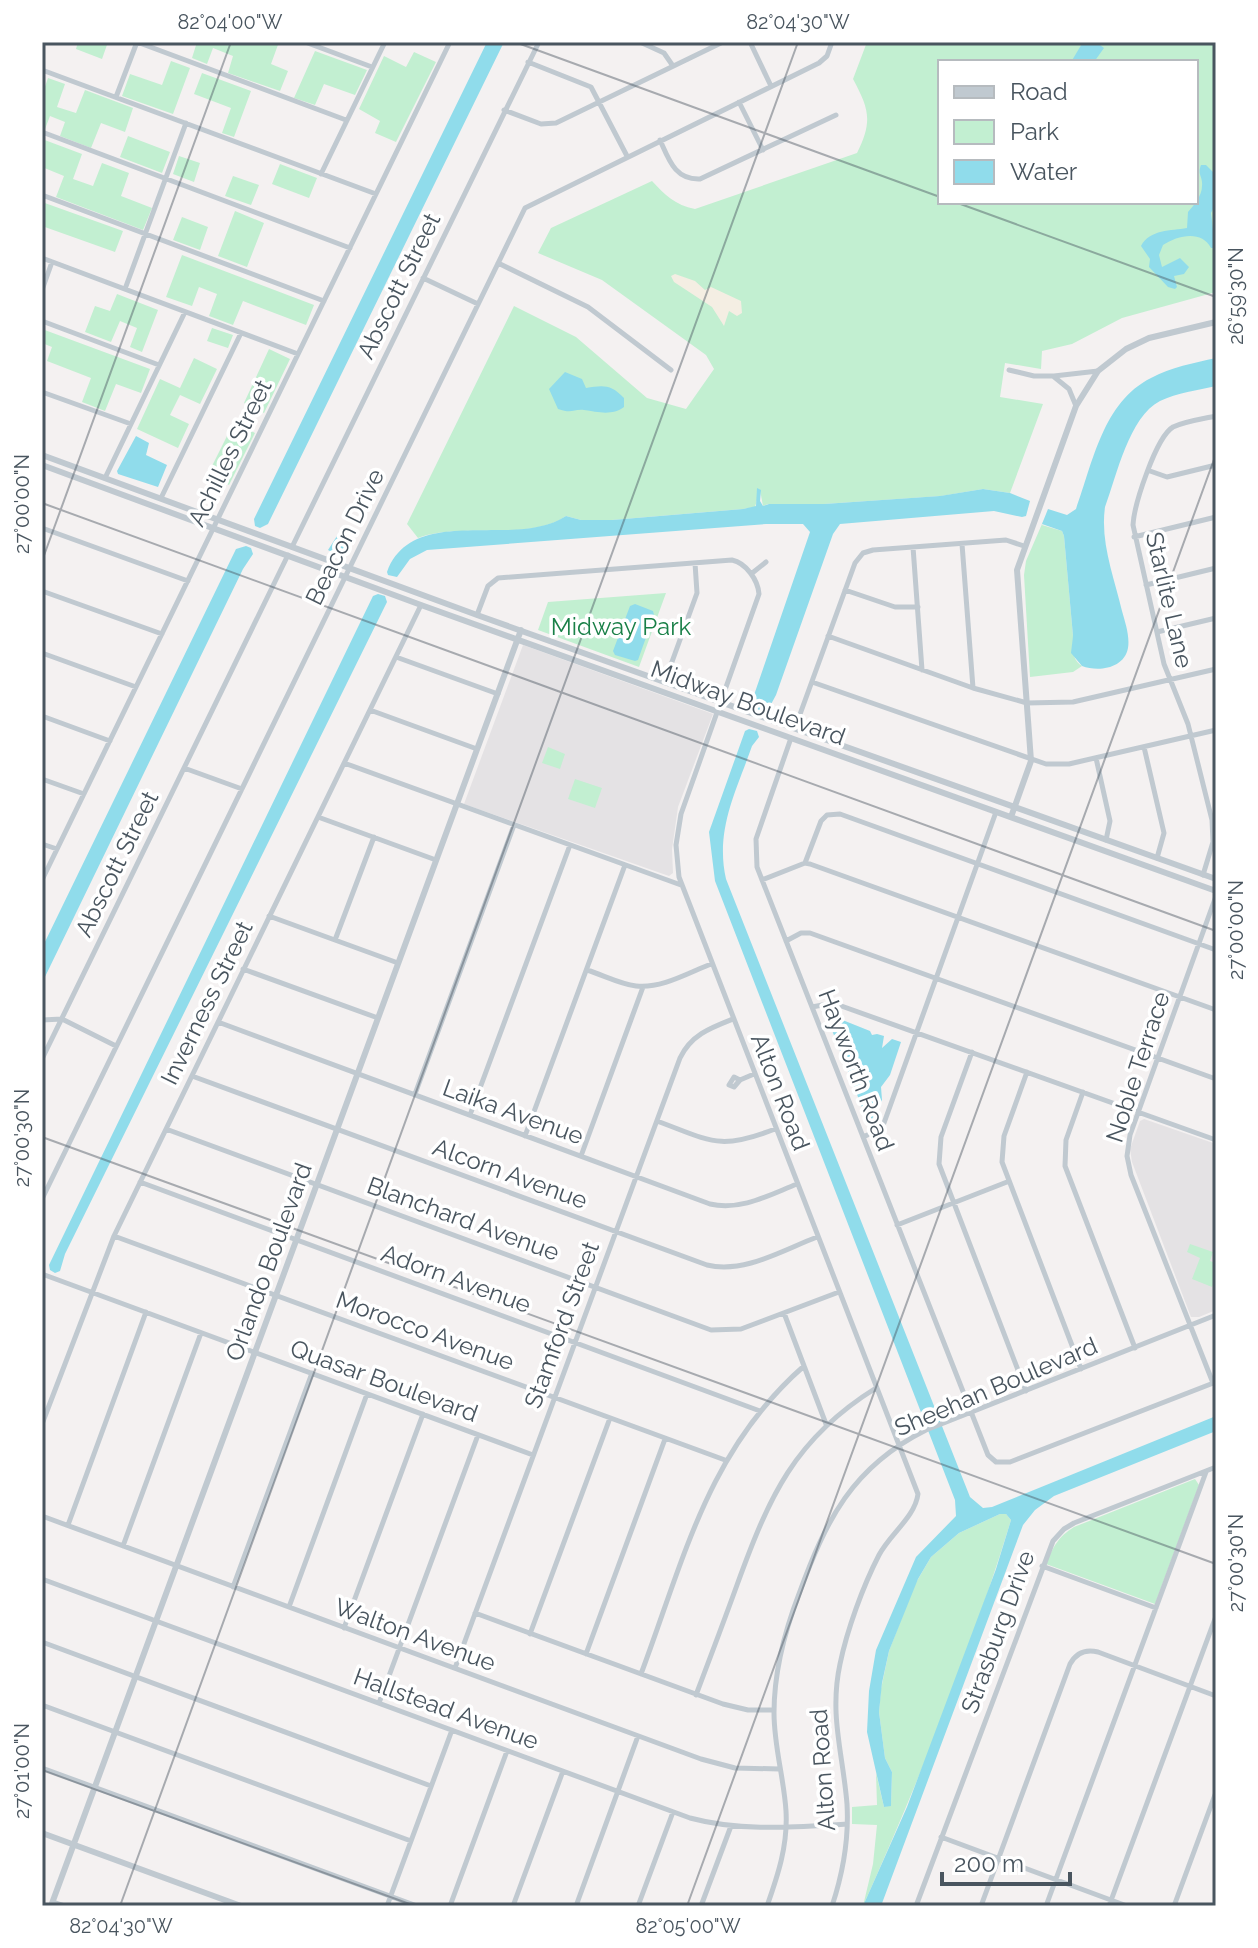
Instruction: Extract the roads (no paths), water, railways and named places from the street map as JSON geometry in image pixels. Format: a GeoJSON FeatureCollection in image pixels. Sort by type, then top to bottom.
{"type":"FeatureCollection","features":[{"type":"Feature","properties":{"kind":"street"},"geometry":{"type":"LineString","coordinates":[[116,97],[137,42],[346,120]]}},
{"type":"Feature","properties":{"kind":"street"},"geometry":{"type":"LineString","coordinates":[[305,42],[372,67]]}},
{"type":"Feature","properties":{"kind":"street"},"geometry":{"type":"LineString","coordinates":[[321,174],[385,42]]}},
{"type":"Feature","properties":{"kind":"street","name":"Achilles Street"},"geometry":{"type":"LineString","coordinates":[[42,880],[450,42]]}},
{"type":"Feature","properties":{"kind":"street","name":"Abscott Street"},"geometry":{"type":"LineString","coordinates":[[292,547],[539,42]]}},
{"type":"Feature","properties":{"kind":"street"},"geometry":{"type":"LineString","coordinates":[[640,42],[664,53],[673,66]]}},
{"type":"Feature","properties":{"kind":"street"},"geometry":{"type":"LineString","coordinates":[[504,110],[549,125],[723,42]]}},
{"type":"Feature","properties":{"kind":"street"},"geometry":{"type":"LineString","coordinates":[[750,42],[771,86]]}},
{"type":"Feature","properties":{"kind":"street","name":"Beacon Drive"},"geometry":{"type":"LineString","coordinates":[[42,1199],[525,208],[819,63],[827,56],[832,42]]}},
{"type":"Feature","properties":{"kind":"street"},"geometry":{"type":"LineString","coordinates":[[528,62],[591,87],[627,156]]}},
{"type":"Feature","properties":{"kind":"street"},"geometry":{"type":"LineString","coordinates":[[42,70],[376,194]]}},
{"type":"Feature","properties":{"kind":"street"},"geometry":{"type":"LineString","coordinates":[[739,102],[763,150]]}},
{"type":"Feature","properties":{"kind":"street"},"geometry":{"type":"LineString","coordinates":[[660,140],[675,170],[693,180],[707,178],[836,115]]}},
{"type":"Feature","properties":{"kind":"street"},"geometry":{"type":"LineString","coordinates":[[125,289],[186,123]]}},
{"type":"Feature","properties":{"kind":"street"},"geometry":{"type":"LineString","coordinates":[[42,132],[350,248]]}},
{"type":"Feature","properties":{"kind":"street"},"geometry":{"type":"LineString","coordinates":[[42,195],[324,301]]}},
{"type":"Feature","properties":{"kind":"street"},"geometry":{"type":"LineString","coordinates":[[42,258],[298,354]]}},
{"type":"Feature","properties":{"kind":"street"},"geometry":{"type":"LineString","coordinates":[[42,290],[52,262]]}},
{"type":"Feature","properties":{"kind":"street"},"geometry":{"type":"LineString","coordinates":[[498,263],[588,307],[671,370]]}},
{"type":"Feature","properties":{"kind":"street"},"geometry":{"type":"LineString","coordinates":[[423,278],[478,304]]}},
{"type":"Feature","properties":{"kind":"street"},"geometry":{"type":"LineString","coordinates":[[105,478],[185,312]]}},
{"type":"Feature","properties":{"kind":"street"},"geometry":{"type":"LineString","coordinates":[[42,321],[159,365]]}},
{"type":"Feature","properties":{"kind":"street"},"geometry":{"type":"LineString","coordinates":[[1011,817],[1031,761],[1017,577],[1024,546],[1076,406],[1098,371],[1114,357],[1141,341],[1216,322]]}},
{"type":"Feature","properties":{"kind":"street"},"geometry":{"type":"LineString","coordinates":[[161,498],[241,333]]}},
{"type":"Feature","properties":{"kind":"street"},"geometry":{"type":"LineString","coordinates":[[1009,370],[1034,376],[1098,371]]}},
{"type":"Feature","properties":{"kind":"street"},"geometry":{"type":"LineString","coordinates":[[1053,376],[1069,389],[1076,406]]}},
{"type":"Feature","properties":{"kind":"street"},"geometry":{"type":"LineString","coordinates":[[42,392],[131,424]]}},
{"type":"Feature","properties":{"kind":"street","name":"Starlite Lane"},"geometry":{"type":"LineString","coordinates":[[1203,875],[1211,853],[1214,827],[1191,735],[1169,680],[1134,537],[1135,512],[1160,443],[1172,428],[1216,416]]}},
{"type":"Feature","properties":{"kind":"street","name":"Midway Boulevard"},"geometry":{"type":"LineString","coordinates":[[42,455],[477,615],[1216,879]]}},
{"type":"Feature","properties":{"kind":"street","name":"Midway Boulevard"},"geometry":{"type":"LineString","coordinates":[[42,465],[1216,894]]}},
{"type":"Feature","properties":{"kind":"street"},"geometry":{"type":"LineString","coordinates":[[1150,471],[1167,477],[1216,465]]}},
{"type":"Feature","properties":{"kind":"street"},"geometry":{"type":"LineString","coordinates":[[1134,537],[1216,517]]}},
{"type":"Feature","properties":{"kind":"street"},"geometry":{"type":"LineString","coordinates":[[42,528],[188,581]]}},
{"type":"Feature","properties":{"kind":"street"},"geometry":{"type":"LineString","coordinates":[[795,728],[855,563],[863,553],[1006,540],[1024,546]]}},
{"type":"Feature","properties":{"kind":"street"},"geometry":{"type":"LineString","coordinates":[[962,544],[973,688]]}},
{"type":"Feature","properties":{"kind":"street"},"geometry":{"type":"LineString","coordinates":[[913,547],[922,670]]}},
{"type":"Feature","properties":{"kind":"street","name":"Abscott Street"},"geometry":{"type":"LineString","coordinates":[[42,1059],[288,555]]}},
{"type":"Feature","properties":{"kind":"street"},"geometry":{"type":"LineString","coordinates":[[477,615],[488,586],[498,578],[732,560],[739,561],[751,574],[766,562]]}},
{"type":"Feature","properties":{"kind":"street"},"geometry":{"type":"LineString","coordinates":[[665,681],[697,593],[695,563]]}},
{"type":"Feature","properties":{"kind":"street"},"geometry":{"type":"LineString","coordinates":[[1146,585],[1216,568]]}},
{"type":"Feature","properties":{"kind":"street","name":"Alton Road"},"geometry":{"type":"LineString","coordinates":[[751,574],[759,585],[759,594],[679,822],[676,854],[681,885],[918,1494],[917,1505],[892,1534],[876,1562],[848,1637],[837,1680],[836,1736],[847,1824],[844,1860],[832,1906]]}},
{"type":"Feature","properties":{"kind":"street"},"geometry":{"type":"LineString","coordinates":[[845,590],[895,607],[918,607]]}},
{"type":"Feature","properties":{"kind":"street"},"geometry":{"type":"LineString","coordinates":[[42,591],[162,634]]}},
{"type":"Feature","properties":{"kind":"street","name":"Inverness Street"},"geometry":{"type":"LineString","coordinates":[[42,1424],[114,1236],[421,605]]}},
{"type":"Feature","properties":{"kind":"street"},"geometry":{"type":"LineString","coordinates":[[1157,632],[1216,618]]}},
{"type":"Feature","properties":{"kind":"street","name":"Orlando Boulevard"},"geometry":{"type":"LineString","coordinates":[[52,1904],[521,630]]}},
{"type":"Feature","properties":{"kind":"street"},"geometry":{"type":"LineString","coordinates":[[828,636],[973,688],[1027,703],[1073,702],[1216,669]]}},
{"type":"Feature","properties":{"kind":"street"},"geometry":{"type":"LineString","coordinates":[[42,653],[136,687]]}},
{"type":"Feature","properties":{"kind":"street"},"geometry":{"type":"LineString","coordinates":[[396,657],[498,694]]}},
{"type":"Feature","properties":{"kind":"street"},"geometry":{"type":"LineString","coordinates":[[812,682],[1031,761],[1059,765],[1216,730]]}},
{"type":"Feature","properties":{"kind":"street"},"geometry":{"type":"LineString","coordinates":[[370,710],[477,749]]}},
{"type":"Feature","properties":{"kind":"street"},"geometry":{"type":"LineString","coordinates":[[42,716],[110,741]]}},
{"type":"Feature","properties":{"kind":"street","name":"Hayworth Road"},"geometry":{"type":"LineString","coordinates":[[791,738],[756,839],[755,854],[762,880],[988,1455],[1003,1463],[1214,1382]]}},
{"type":"Feature","properties":{"kind":"street"},"geometry":{"type":"LineString","coordinates":[[1144,747],[1164,833],[1157,858]]}},
{"type":"Feature","properties":{"kind":"street"},"geometry":{"type":"LineString","coordinates":[[1096,758],[1110,821],[1106,840]]}},
{"type":"Feature","properties":{"kind":"street"},"geometry":{"type":"LineString","coordinates":[[344,763],[681,885]]}},
{"type":"Feature","properties":{"kind":"street"},"geometry":{"type":"LineString","coordinates":[[184,768],[242,789]]}},
{"type":"Feature","properties":{"kind":"street"},"geometry":{"type":"LineString","coordinates":[[42,779],[84,794]]}},
{"type":"Feature","properties":{"kind":"street"},"geometry":{"type":"LineString","coordinates":[[863,1137],[884,1123],[996,812]]}},
{"type":"Feature","properties":{"kind":"street"},"geometry":{"type":"LineString","coordinates":[[805,863],[821,821],[834,813],[1216,950]]}},
{"type":"Feature","properties":{"kind":"street"},"geometry":{"type":"LineString","coordinates":[[318,817],[436,860]]}},
{"type":"Feature","properties":{"kind":"street"},"geometry":{"type":"LineString","coordinates":[[415,1095],[514,825]]}},
{"type":"Feature","properties":{"kind":"street"},"geometry":{"type":"LineString","coordinates":[[335,940],[374,837]]}},
{"type":"Feature","properties":{"kind":"street"},"geometry":{"type":"LineString","coordinates":[[42,844],[57,849]]}},
{"type":"Feature","properties":{"kind":"street"},"geometry":{"type":"LineString","coordinates":[[470,1115],[570,845]]}},
{"type":"Feature","properties":{"kind":"street"},"geometry":{"type":"LineString","coordinates":[[762,880],[805,863],[1216,1010]]}},
{"type":"Feature","properties":{"kind":"street"},"geometry":{"type":"LineString","coordinates":[[525,1136],[625,865]]}},
{"type":"Feature","properties":{"kind":"street","name":"Noble Terrace"},"geometry":{"type":"LineString","coordinates":[[1214,1382],[1128,1162],[1128,1143],[1216,894]]}},
{"type":"Feature","properties":{"kind":"street"},"geometry":{"type":"LineString","coordinates":[[269,916],[398,963]]}},
{"type":"Feature","properties":{"kind":"street"},"geometry":{"type":"LineString","coordinates":[[786,941],[801,933],[810,933],[1216,1079]]}},
{"type":"Feature","properties":{"kind":"street"},"geometry":{"type":"LineString","coordinates":[[587,970],[643,987],[662,984],[711,964]]}},
{"type":"Feature","properties":{"kind":"street"},"geometry":{"type":"LineString","coordinates":[[243,969],[378,1018]]}},
{"type":"Feature","properties":{"kind":"street"},"geometry":{"type":"LineString","coordinates":[[581,1156],[643,987]]}},
{"type":"Feature","properties":{"kind":"street"},"geometry":{"type":"LineString","coordinates":[[812,1007],[833,1003],[1216,1140]]}},
{"type":"Feature","properties":{"kind":"street"},"geometry":{"type":"LineString","coordinates":[[42,1020],[62,1019],[116,1046]]}},
{"type":"Feature","properties":{"kind":"street","name":"Stamford Street"},"geometry":{"type":"LineString","coordinates":[[455,1668],[687,1046],[699,1034],[733,1019]]}},
{"type":"Feature","properties":{"kind":"street","name":"Laika Avenue"},"geometry":{"type":"LineString","coordinates":[[218,1022],[710,1204],[746,1204],[797,1184]]}},
{"type":"Feature","properties":{"kind":"street"},"geometry":{"type":"LineString","coordinates":[[972,1052],[939,1148],[940,1170],[1026,1391]]}},
{"type":"Feature","properties":{"kind":"street"},"geometry":{"type":"LineString","coordinates":[[1027,1072],[1002,1144],[1002,1162],[1007,1182],[1081,1369]]}},
{"type":"Feature","properties":{"kind":"street"},"geometry":{"type":"LineString","coordinates":[[740,1080],[754,1074]]}},
{"type":"Feature","properties":{"kind":"street","name":"Alcorn Avenue"},"geometry":{"type":"LineString","coordinates":[[192,1076],[707,1265],[724,1268],[744,1265],[817,1237]]}},
{"type":"Feature","properties":{"kind":"street"},"geometry":{"type":"LineString","coordinates":[[1083,1092],[1066,1140],[1065,1166],[1135,1348]]}},
{"type":"Feature","properties":{"kind":"street"},"geometry":{"type":"LineString","coordinates":[[657,1121],[724,1143],[744,1141],[775,1129]]}},
{"type":"Feature","properties":{"kind":"street","name":"Blanchard Avenue"},"geometry":{"type":"LineString","coordinates":[[166,1129],[717,1331],[741,1329],[839,1292]]}},
{"type":"Feature","properties":{"kind":"street","name":"Adorn Avenue"},"geometry":{"type":"LineString","coordinates":[[140,1182],[760,1411]]}},
{"type":"Feature","properties":{"kind":"street"},"geometry":{"type":"LineString","coordinates":[[897,1225],[1007,1182]]}},
{"type":"Feature","properties":{"kind":"street","name":"Morocco Avenue"},"geometry":{"type":"LineString","coordinates":[[114,1236],[725,1460]]}},
{"type":"Feature","properties":{"kind":"street","name":"Quasar Boulevard"},"geometry":{"type":"LineString","coordinates":[[42,1274],[533,1455]]}},
{"type":"Feature","properties":{"kind":"street"},"geometry":{"type":"LineString","coordinates":[[67,1526],[146,1312]]}},
{"type":"Feature","properties":{"kind":"street"},"geometry":{"type":"LineString","coordinates":[[784,1313],[827,1425]]}},
{"type":"Feature","properties":{"kind":"street","name":"Sheehan Boulevard"},"geometry":{"type":"LineString","coordinates":[[767,1906],[780,1866],[786,1828],[774,1710],[784,1636],[819,1540],[833,1513],[851,1489],[872,1466],[899,1445],[926,1430],[1216,1315]]}},
{"type":"Feature","properties":{"kind":"street"},"geometry":{"type":"LineString","coordinates":[[123,1546],[201,1333]]}},
{"type":"Feature","properties":{"kind":"street"},"geometry":{"type":"LineString","coordinates":[[641,1674],[704,1503],[725,1460],[760,1411],[804,1366]]}},
{"type":"Feature","properties":{"kind":"street"},"geometry":{"type":"LineString","coordinates":[[233,1587],[312,1373]]}},
{"type":"Feature","properties":{"kind":"street"},"geometry":{"type":"LineString","coordinates":[[696,1695],[767,1507],[794,1461],[827,1425],[876,1388]]}},
{"type":"Feature","properties":{"kind":"street"},"geometry":{"type":"LineString","coordinates":[[289,1607],[367,1394]]}},
{"type":"Feature","properties":{"kind":"street"},"geometry":{"type":"LineString","coordinates":[[344,1628],[423,1414]]}},
{"type":"Feature","properties":{"kind":"street"},"geometry":{"type":"LineString","coordinates":[[530,1634],[610,1418]]}},
{"type":"Feature","properties":{"kind":"street"},"geometry":{"type":"LineString","coordinates":[[379,1703],[478,1435]]}},
{"type":"Feature","properties":{"kind":"street"},"geometry":{"type":"LineString","coordinates":[[586,1654],[665,1439]]}},
{"type":"Feature","properties":{"kind":"street","name":"Strasburg Drive"},"geometry":{"type":"LineString","coordinates":[[916,1906],[1053,1541],[1064,1529],[1216,1467]]}},
{"type":"Feature","properties":{"kind":"street"},"geometry":{"type":"LineString","coordinates":[[1046,1906],[1206,1472]]}},
{"type":"Feature","properties":{"kind":"street","name":"Walton Avenue"},"geometry":{"type":"LineString","coordinates":[[42,1516],[720,1765],[779,1769]]}},
{"type":"Feature","properties":{"kind":"street"},"geometry":{"type":"LineString","coordinates":[[1042,1566],[1156,1608]]}},
{"type":"Feature","properties":{"kind":"street","name":"Hallstead Avenue"},"geometry":{"type":"LineString","coordinates":[[42,1579],[673,1812],[731,1826],[786,1828],[847,1824]]}},
{"type":"Feature","properties":{"kind":"street"},"geometry":{"type":"LineString","coordinates":[[475,1613],[696,1695],[737,1708],[774,1710]]}},
{"type":"Feature","properties":{"kind":"street"},"geometry":{"type":"LineString","coordinates":[[1110,1903],[1216,1616]]}},
{"type":"Feature","properties":{"kind":"street"},"geometry":{"type":"LineString","coordinates":[[42,1642],[431,1786]]}},
{"type":"Feature","properties":{"kind":"street"},"geometry":{"type":"LineString","coordinates":[[981,1906],[1073,1660],[1082,1652],[1093,1651],[1216,1696]]}},
{"type":"Feature","properties":{"kind":"street"},"geometry":{"type":"LineString","coordinates":[[42,1705],[411,1841]]}},
{"type":"Feature","properties":{"kind":"street"},"geometry":{"type":"LineString","coordinates":[[387,1906],[452,1730]]}},
{"type":"Feature","properties":{"kind":"street"},"geometry":{"type":"LineString","coordinates":[[576,1906],[638,1736]]}},
{"type":"Feature","properties":{"kind":"street"},"geometry":{"type":"LineString","coordinates":[[450,1906],[507,1751]]}},
{"type":"Feature","properties":{"kind":"street"},"geometry":{"type":"LineString","coordinates":[[42,1768],[417,1906]]}},
{"type":"Feature","properties":{"kind":"street"},"geometry":{"type":"LineString","coordinates":[[513,1906],[563,1771]]}},
{"type":"Feature","properties":{"kind":"street"},"geometry":{"type":"LineString","coordinates":[[1174,1906],[1216,1792]]}},
{"type":"Feature","properties":{"kind":"street"},"geometry":{"type":"LineString","coordinates":[[638,1906],[673,1812]]}},
{"type":"Feature","properties":{"kind":"street"},"geometry":{"type":"LineString","coordinates":[[701,1906],[731,1826]]}},
{"type":"Feature","properties":{"kind":"street"},"geometry":{"type":"LineString","coordinates":[[42,1833],[241,1906]]}},
{"type":"Feature","properties":{"kind":"street"},"geometry":{"type":"LineString","coordinates":[[941,1837],[1110,1903],[1127,1906]]}},
{"type":"Feature","properties":{"kind":"street"},"geometry":{"type":"LineString","coordinates":[[52,1904],[65,1906]]}},
{"type":"Feature","properties":{"kind":"water"},"geometry":{"type":"Polygon","coordinates":[[[487,42],[504,42],[268,524],[260,528],[255,526],[254,519],[487,42]]]}},
{"type":"Feature","properties":{"kind":"water"},"geometry":{"type":"Polygon","coordinates":[[[1083,42],[1096,42],[1104,48],[1095,60],[1072,60],[1083,42]]]}},
{"type":"Feature","properties":{"kind":"water"},"geometry":{"type":"Polygon","coordinates":[[[1201,165],[1206,165],[1213,172],[1216,182],[1216,203],[1211,213],[1216,248],[1211,248],[1202,239],[1189,236],[1163,245],[1159,255],[1162,267],[1180,258],[1189,267],[1184,274],[1174,276],[1175,289],[1168,287],[1149,267],[1150,259],[1141,246],[1155,234],[1187,228],[1188,212],[1194,204],[1198,204],[1202,190],[1201,165]]]}},
{"type":"Feature","properties":{"kind":"water"},"geometry":{"type":"Polygon","coordinates":[[[1216,358],[1216,386],[1160,401],[1140,420],[1125,448],[1105,507],[1104,520],[1106,546],[1127,629],[1128,648],[1126,655],[1116,665],[1095,669],[1082,666],[1071,653],[1073,636],[1064,536],[1062,531],[1042,524],[1048,509],[1067,515],[1076,509],[1102,435],[1121,402],[1135,389],[1166,371],[1216,358]]]}},
{"type":"Feature","properties":{"kind":"water"},"geometry":{"type":"Polygon","coordinates":[[[565,372],[582,379],[586,388],[602,386],[615,390],[624,398],[624,407],[605,413],[558,409],[549,389],[565,372]]]}},
{"type":"Feature","properties":{"kind":"water"},"geometry":{"type":"Polygon","coordinates":[[[136,436],[149,443],[146,455],[167,465],[158,487],[118,474],[136,436]]]}},
{"type":"Feature","properties":{"kind":"water"},"geometry":{"type":"Polygon","coordinates":[[[757,488],[761,490],[763,506],[940,496],[983,489],[1010,493],[1030,501],[1026,516],[1022,517],[994,511],[840,524],[833,534],[776,695],[764,711],[756,709],[754,695],[810,532],[803,524],[766,524],[427,550],[410,559],[397,577],[387,572],[400,551],[419,538],[442,532],[520,529],[545,525],[566,516],[581,520],[612,520],[743,509],[756,506],[757,488]]]}},
{"type":"Feature","properties":{"kind":"water"},"geometry":{"type":"Polygon","coordinates":[[[337,536],[349,543],[343,558],[328,550],[337,536]]]}},
{"type":"Feature","properties":{"kind":"water"},"geometry":{"type":"Polygon","coordinates":[[[251,548],[253,554],[42,983],[42,948],[236,549],[251,548]]]}},
{"type":"Feature","properties":{"kind":"water"},"geometry":{"type":"Polygon","coordinates":[[[373,596],[385,596],[387,602],[65,1254],[60,1271],[55,1273],[49,1265],[373,596]]]}},
{"type":"Feature","properties":{"kind":"water"},"geometry":{"type":"Polygon","coordinates":[[[635,604],[653,611],[654,615],[635,661],[615,655],[613,651],[630,606],[635,604]]]}},
{"type":"Feature","properties":{"kind":"water"},"geometry":{"type":"Polygon","coordinates":[[[745,731],[757,731],[759,737],[752,746],[725,828],[723,861],[726,879],[970,1497],[983,1508],[992,1507],[1216,1416],[1216,1431],[1054,1496],[1035,1510],[1023,1525],[881,1906],[863,1906],[907,1807],[996,1569],[1011,1520],[1006,1514],[1000,1514],[959,1533],[931,1557],[918,1579],[889,1651],[882,1683],[879,1712],[885,1758],[892,1772],[891,1806],[884,1807],[867,1732],[869,1691],[876,1650],[916,1557],[956,1516],[955,1500],[715,881],[709,832],[745,731]]]}},
{"type":"Feature","properties":{"kind":"water"},"geometry":{"type":"Polygon","coordinates":[[[835,1017],[870,1031],[872,1035],[884,1036],[882,1048],[892,1039],[901,1042],[890,1075],[881,1087],[882,1100],[872,1119],[865,1115],[828,1020],[835,1017]]]}},
{"type":"Feature","properties":{"kind":"park label","name":"Midway Park"},"geometry":{"type":"Point","coordinates":[621,627]}}]}
